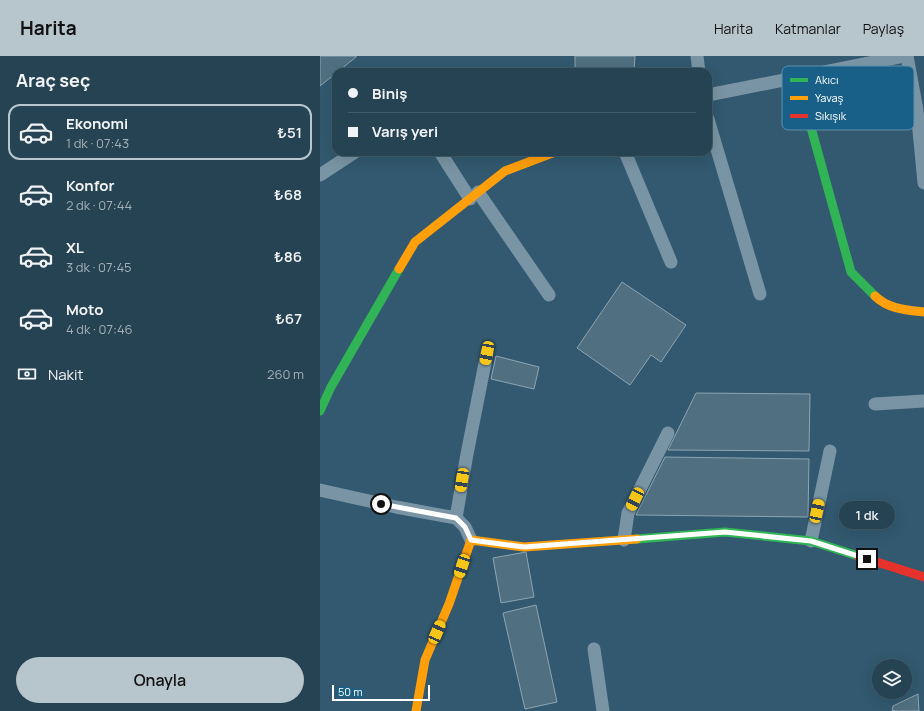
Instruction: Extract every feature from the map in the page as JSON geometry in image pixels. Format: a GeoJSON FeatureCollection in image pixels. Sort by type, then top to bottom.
{"type":"FeatureCollection","features":[{"type":"Feature","properties":{"kind":"street"},"geometry":{"type":"LineString","coordinates":[[697,56],[698,68]]}},
{"type":"Feature","properties":{"kind":"street"},"geometry":{"type":"LineString","coordinates":[[854,66],[906,56],[908,66]]}},
{"type":"Feature","properties":{"kind":"street"},"geometry":{"type":"LineString","coordinates":[[712,94],[782,80]]}},
{"type":"Feature","properties":{"kind":"street"},"geometry":{"type":"LineString","coordinates":[[914,95],[917,110],[924,183]]}},
{"type":"Feature","properties":{"kind":"street"},"geometry":{"type":"LineString","coordinates":[[812,130],[851,272],[880,301],[898,310],[924,312]]}},
{"type":"Feature","properties":{"kind":"street"},"geometry":{"type":"LineString","coordinates":[[712,132],[760,294]]}},
{"type":"Feature","properties":{"kind":"street"},"geometry":{"type":"LineString","coordinates":[[320,175],[349,156]]}},
{"type":"Feature","properties":{"kind":"street"},"geometry":{"type":"LineString","coordinates":[[443,156],[549,295]]}},
{"type":"Feature","properties":{"kind":"street"},"geometry":{"type":"LineString","coordinates":[[320,411],[323,397],[415,242],[505,171],[544,156]]}},
{"type":"Feature","properties":{"kind":"street"},"geometry":{"type":"LineString","coordinates":[[627,156],[671,262]]}},
{"type":"Feature","properties":{"kind":"street"},"geometry":{"type":"LineString","coordinates":[[456,518],[487,353]]}},
{"type":"Feature","properties":{"kind":"street"},"geometry":{"type":"LineString","coordinates":[[875,404],[924,401]]}},
{"type":"Feature","properties":{"kind":"street"},"geometry":{"type":"LineString","coordinates":[[624,540],[628,513],[668,433]]}},
{"type":"Feature","properties":{"kind":"street"},"geometry":{"type":"LineString","coordinates":[[811,541],[830,451]]}},
{"type":"Feature","properties":{"kind":"street"},"geometry":{"type":"LineString","coordinates":[[320,490],[396,507],[456,518],[465,527],[471,540],[449,604],[425,660],[416,711]]}},
{"type":"Feature","properties":{"kind":"street"},"geometry":{"type":"LineString","coordinates":[[471,540],[524,547],[725,532],[811,541],[924,577]]}},
{"type":"Feature","properties":{"kind":"street"},"geometry":{"type":"LineString","coordinates":[[594,649],[603,711]]}},
{"type":"Feature","properties":{"kind":"building"},"geometry":{"type":"Polygon","coordinates":[[[320,56],[356,56],[342,68],[332,68],[332,76],[320,86],[320,56]]]}},
{"type":"Feature","properties":{"kind":"building"},"geometry":{"type":"Polygon","coordinates":[[[575,56],[635,56],[634,68],[575,68],[575,56]]]}},
{"type":"Feature","properties":{"kind":"building"},"geometry":{"type":"Polygon","coordinates":[[[622,282],[686,325],[661,362],[651,355],[630,385],[577,348],[622,282]]]}},
{"type":"Feature","properties":{"kind":"building"},"geometry":{"type":"Polygon","coordinates":[[[496,356],[539,367],[534,389],[491,379],[496,356]]]}},
{"type":"Feature","properties":{"kind":"building"},"geometry":{"type":"Polygon","coordinates":[[[696,393],[810,394],[809,451],[668,450],[696,393]]]}},
{"type":"Feature","properties":{"kind":"building"},"geometry":{"type":"Polygon","coordinates":[[[665,457],[809,459],[808,517],[636,515],[665,457]]]}},
{"type":"Feature","properties":{"kind":"building"},"geometry":{"type":"Polygon","coordinates":[[[526,552],[534,597],[501,603],[493,558],[526,552]]]}},
{"type":"Feature","properties":{"kind":"building"},"geometry":{"type":"Polygon","coordinates":[[[536,605],[557,702],[525,709],[503,613],[536,605]]]}},
{"type":"Feature","properties":{"kind":"building"},"geometry":{"type":"Polygon","coordinates":[[[918,694],[919,711],[892,711],[893,706],[908,699],[912,699],[912,697],[918,694]]]}},
{"type":"Feature","properties":{"kind":"traffic: fast"},"geometry":{"type":"LineString","coordinates":[[812,130],[851,272],[875,296]]}},
{"type":"Feature","properties":{"kind":"traffic: fast"},"geometry":{"type":"LineString","coordinates":[[320,411],[331,387],[399,269]]}},
{"type":"Feature","properties":{"kind":"traffic: fast"},"geometry":{"type":"LineString","coordinates":[[637,539],[725,532],[811,541],[858,556]]}},
{"type":"Feature","properties":{"kind":"traffic: slow"},"geometry":{"type":"LineString","coordinates":[[399,269],[415,242],[505,171],[544,156]]}},
{"type":"Feature","properties":{"kind":"traffic: slow"},"geometry":{"type":"LineString","coordinates":[[875,296],[891,306],[924,312]]}},
{"type":"Feature","properties":{"kind":"traffic: slow"},"geometry":{"type":"LineString","coordinates":[[416,711],[425,660],[449,604],[471,540],[524,547],[637,539]]}},
{"type":"Feature","properties":{"kind":"traffic: jam"},"geometry":{"type":"LineString","coordinates":[[858,556],[924,577]]}},
{"type":"Feature","properties":{"kind":"route"},"geometry":{"type":"LineString","coordinates":[[381,504],[456,518],[465,527],[471,540],[524,547],[725,532],[811,541],[867,559]]}}]}
